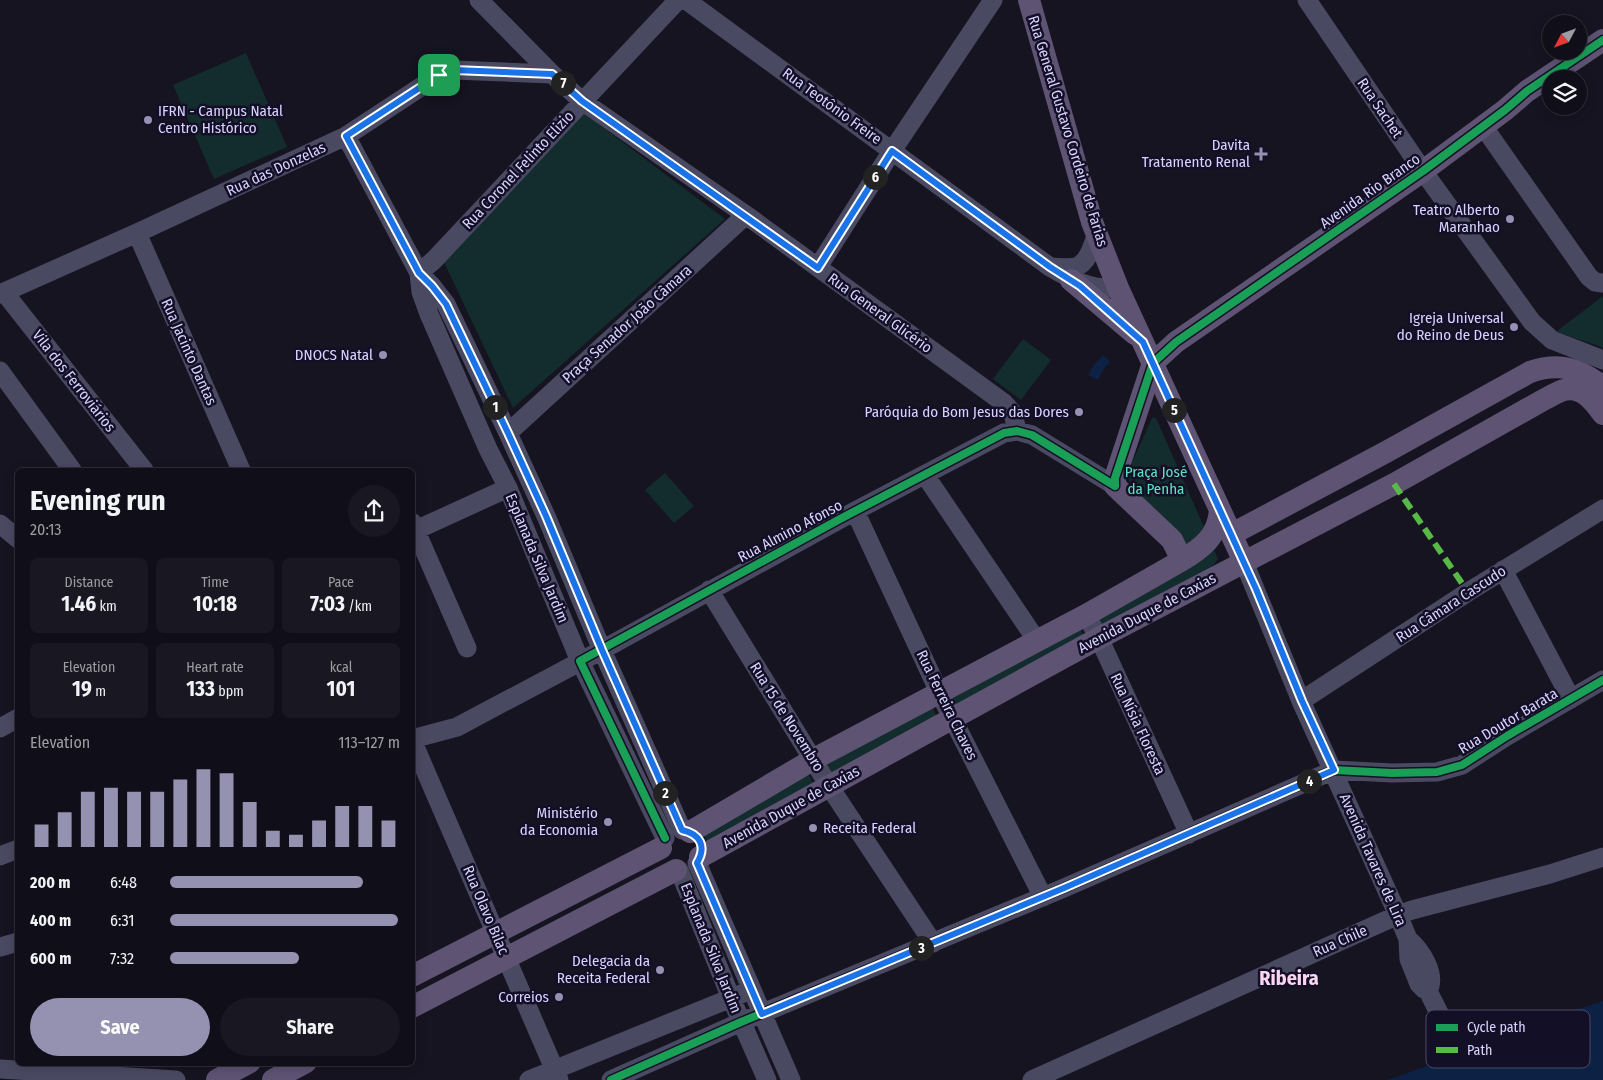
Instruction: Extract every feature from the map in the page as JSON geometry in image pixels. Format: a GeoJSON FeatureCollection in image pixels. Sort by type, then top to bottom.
{"type":"FeatureCollection","features":[{"type":"Feature","properties":{"kind":"main road","name":"Rua General Gustavo Cordeiro de Farias"},"geometry":{"type":"LineString","coordinates":[[1029,0],[1096,233],[1118,288],[1232,534]]}},
{"type":"Feature","properties":{"kind":"main road","name":"Avenida Rio Branco"},"geometry":{"type":"LineString","coordinates":[[1153,363],[1176,342],[1423,171],[1505,110],[1527,91],[1603,40]]}},
{"type":"Feature","properties":{"kind":"main road"},"geometry":{"type":"LineString","coordinates":[[1071,280],[1143,342]]}},
{"type":"Feature","properties":{"kind":"main road"},"geometry":{"type":"LineString","coordinates":[[1153,363],[1117,470],[1115,486],[1172,540],[1178,557]]}},
{"type":"Feature","properties":{"kind":"main road"},"geometry":{"type":"LineString","coordinates":[[1232,534],[1386,452],[1530,372],[1554,367],[1572,369],[1599,388]]}},
{"type":"Feature","properties":{"kind":"main road","name":"Avenida Duque de Caxias"},"geometry":{"type":"LineString","coordinates":[[415,1005],[688,865],[1099,638],[1394,484],[1564,390],[1576,390],[1585,394],[1599,388]]}},
{"type":"Feature","properties":{"kind":"main road","name":"Avenida Duque de Caxias"},"geometry":{"type":"LineString","coordinates":[[415,974],[571,894],[814,759],[1086,615],[1178,557],[1190,555],[1210,538],[1219,523],[1220,510]]}},
{"type":"Feature","properties":{"kind":"main road","name":"Avenida Tavares de Lira"},"geometry":{"type":"LineString","coordinates":[[1232,534],[1235,566]]}},
{"type":"Feature","properties":{"kind":"main road"},"geometry":{"type":"LineString","coordinates":[[1210,538],[1235,566]]}},
{"type":"Feature","properties":{"kind":"main road"},"geometry":{"type":"LineString","coordinates":[[694,834],[700,843],[688,865],[664,861],[674,837],[694,834]]}},
{"type":"Feature","properties":{"kind":"main road"},"geometry":{"type":"LineString","coordinates":[[571,894],[584,918]]}},
{"type":"Feature","properties":{"kind":"main road"},"geometry":{"type":"LineString","coordinates":[[217,1080],[243,1066]]}},
{"type":"Feature","properties":{"kind":"main road"},"geometry":{"type":"LineString","coordinates":[[278,1079],[299,1066]]}},
{"type":"Feature","properties":{"kind":"street","name":"Rua Coronel Felinto Elizio"},"geometry":{"type":"LineString","coordinates":[[419,273],[434,260],[678,0]]}},
{"type":"Feature","properties":{"kind":"street","name":"Rua Teotônio Freire"},"geometry":{"type":"LineString","coordinates":[[686,0],[1050,267],[1071,280],[1094,287],[1118,288]]}},
{"type":"Feature","properties":{"kind":"street"},"geometry":{"type":"LineString","coordinates":[[818,268],[892,151],[993,0]]}},
{"type":"Feature","properties":{"kind":"street","name":"Rua Sachet"},"geometry":{"type":"LineString","coordinates":[[1307,0],[1423,171],[1532,322],[1552,340],[1577,350],[1599,388]]}},
{"type":"Feature","properties":{"kind":"street","name":"Rua General Glicério"},"geometry":{"type":"LineString","coordinates":[[481,1],[552,74],[582,101],[746,215],[1004,403],[1013,413],[1017,431]]}},
{"type":"Feature","properties":{"kind":"street","name":"Rua das Donzelas"},"geometry":{"type":"LineString","coordinates":[[2,293],[346,136],[439,75],[454,70],[552,74]]}},
{"type":"Feature","properties":{"kind":"street"},"geometry":{"type":"LineString","coordinates":[[1483,126],[1589,277],[1595,282],[1603,283]]}},
{"type":"Feature","properties":{"kind":"street","name":"Esplanada Silva Jardim"},"geometry":{"type":"LineString","coordinates":[[346,136],[419,273],[446,304],[508,433],[546,516],[602,650],[674,837]]}},
{"type":"Feature","properties":{"kind":"street","name":"Praça Senador João Câmara"},"geometry":{"type":"LineString","coordinates":[[508,433],[746,215]]}},
{"type":"Feature","properties":{"kind":"street","name":"Rua Jacinto Dantas"},"geometry":{"type":"LineString","coordinates":[[137,233],[240,468]]}},
{"type":"Feature","properties":{"kind":"street"},"geometry":{"type":"LineString","coordinates":[[1050,267],[1076,267],[1092,249],[1096,233]]}},
{"type":"Feature","properties":{"kind":"street","name":"Esplanada Silva Jardim"},"geometry":{"type":"LineString","coordinates":[[419,273],[421,292],[429,314],[488,449],[508,488],[580,661],[674,837]]}},
{"type":"Feature","properties":{"kind":"street","name":"Vila dos Ferroviários"},"geometry":{"type":"LineString","coordinates":[[2,293],[142,468]]}},
{"type":"Feature","properties":{"kind":"street"},"geometry":{"type":"LineString","coordinates":[[0,371],[71,468]]}},
{"type":"Feature","properties":{"kind":"street"},"geometry":{"type":"LineString","coordinates":[[1017,431],[1032,435],[1115,486]]}},
{"type":"Feature","properties":{"kind":"street","name":"Rua Almino Afonso"},"geometry":{"type":"LineString","coordinates":[[415,739],[456,727],[602,650],[855,511],[1004,433],[1017,431]]}},
{"type":"Feature","properties":{"kind":"street"},"geometry":{"type":"LineString","coordinates":[[925,475],[1037,641]]}},
{"type":"Feature","properties":{"kind":"street"},"geometry":{"type":"LineString","coordinates":[[415,526],[508,488]]}},
{"type":"Feature","properties":{"kind":"street","name":"Rua Câmara Cascudo"},"geometry":{"type":"LineString","coordinates":[[1302,701],[1502,570],[1603,509]]}},
{"type":"Feature","properties":{"kind":"street","name":"Rua Ferreira Chaves"},"geometry":{"type":"LineString","coordinates":[[855,511],[939,692],[1043,897]]}},
{"type":"Feature","properties":{"kind":"street"},"geometry":{"type":"LineString","coordinates":[[522,523],[546,516]]}},
{"type":"Feature","properties":{"kind":"street"},"geometry":{"type":"LineString","coordinates":[[0,524],[15,536]]}},
{"type":"Feature","properties":{"kind":"street"},"geometry":{"type":"LineString","coordinates":[[415,528],[467,648]]}},
{"type":"Feature","properties":{"kind":"street","name":"Avenida Tavares de Lira"},"geometry":{"type":"LineString","coordinates":[[1235,566],[1302,701],[1408,939],[1417,946],[1422,954],[1432,980],[1428,991],[1437,1010]]}},
{"type":"Feature","properties":{"kind":"street"},"geometry":{"type":"LineString","coordinates":[[1502,570],[1571,699]]}},
{"type":"Feature","properties":{"kind":"street","name":"Rua 15 de Novembro"},"geometry":{"type":"LineString","coordinates":[[709,590],[830,786],[933,943]]}},
{"type":"Feature","properties":{"kind":"street","name":"Rua Nísia Floresta"},"geometry":{"type":"LineString","coordinates":[[1086,615],[1099,638],[1189,834]]}},
{"type":"Feature","properties":{"kind":"street","name":"Rua Doutor Barata"},"geometry":{"type":"LineString","coordinates":[[1334,770],[1392,773],[1437,772],[1450,769],[1474,759],[1507,736],[1603,680]]}},
{"type":"Feature","properties":{"kind":"street"},"geometry":{"type":"LineString","coordinates":[[0,728],[15,720]]}},
{"type":"Feature","properties":{"kind":"street","name":"Rua Olavo Bilac"},"geometry":{"type":"LineString","coordinates":[[415,747],[557,1075]]}},
{"type":"Feature","properties":{"kind":"street"},"geometry":{"type":"LineString","coordinates":[[611,1080],[741,1022],[1043,897],[1334,770]]}},
{"type":"Feature","properties":{"kind":"street"},"geometry":{"type":"LineString","coordinates":[[0,856],[15,850]]}},
{"type":"Feature","properties":{"kind":"street","name":"Rua Chile"},"geometry":{"type":"LineString","coordinates":[[1032,1080],[1398,915],[1550,874],[1603,857]]}},
{"type":"Feature","properties":{"kind":"street","name":"Esplanada Silva Jardim"},"geometry":{"type":"LineString","coordinates":[[688,865],[751,990],[790,1080]]}},
{"type":"Feature","properties":{"kind":"street","name":"Esplanada Silva Jardim"},"geometry":{"type":"LineString","coordinates":[[688,865],[731,998],[767,1080]]}},
{"type":"Feature","properties":{"kind":"street"},"geometry":{"type":"LineString","coordinates":[[0,947],[15,943]]}},
{"type":"Feature","properties":{"kind":"street"},"geometry":{"type":"LineString","coordinates":[[529,1080],[557,1075],[751,990]]}},
{"type":"Feature","properties":{"kind":"street"},"geometry":{"type":"LineString","coordinates":[[0,1069],[176,1080]]}},
{"type":"Feature","properties":{"kind":"green space"},"geometry":{"type":"Polygon","coordinates":[[[246,53],[287,147],[214,179],[173,85],[246,53]]]}},
{"type":"Feature","properties":{"kind":"green space"},"geometry":{"type":"Polygon","coordinates":[[[584,113],[725,219],[513,408],[443,260],[584,113]]]}},
{"type":"Feature","properties":{"kind":"green space"},"geometry":{"type":"Polygon","coordinates":[[[1603,296],[1603,348],[1557,331],[1603,296]]]}},
{"type":"Feature","properties":{"kind":"green space"},"geometry":{"type":"Polygon","coordinates":[[[1023,339],[1051,360],[1021,400],[993,379],[1023,339]]]}},
{"type":"Feature","properties":{"kind":"green space","name":"Praça José da Penha"},"geometry":{"type":"Polygon","coordinates":[[[1152,418],[1156,418],[1218,559],[1209,570],[1097,627],[1101,614],[1186,571],[1135,495],[1127,474],[1152,418]]]}},
{"type":"Feature","properties":{"kind":"green space"},"geometry":{"type":"Polygon","coordinates":[[[665,473],[694,506],[674,523],[645,490],[665,473]]]}},
{"type":"Feature","properties":{"kind":"green space"},"geometry":{"type":"Polygon","coordinates":[[[1079,626],[1086,640],[959,709],[951,695],[1079,626]]]}},
{"type":"Feature","properties":{"kind":"green space"},"geometry":{"type":"Polygon","coordinates":[[[932,706],[938,720],[832,775],[826,763],[932,706]]]}},
{"type":"Feature","properties":{"kind":"green space"},"geometry":{"type":"Polygon","coordinates":[[[807,770],[815,788],[709,845],[700,829],[807,770]]]}},
{"type":"Feature","properties":{"kind":"water"},"geometry":{"type":"Polygon","coordinates":[[[1103,355],[1110,362],[1098,380],[1088,375],[1103,355]]]}},
{"type":"Feature","properties":{"kind":"water"},"geometry":{"type":"Polygon","coordinates":[[[1603,1001],[1603,1080],[1388,1080],[1426,1066],[1426,1068],[1590,1068],[1590,1010],[1575,1010],[1603,1001]]]}},
{"type":"Feature","properties":{"kind":"marked path"},"geometry":{"type":"LineString","coordinates":[[1394,484],[1468,592]]}},
{"type":"Feature","properties":{"kind":"cycle path"},"geometry":{"type":"LineString","coordinates":[[1115,486],[1115,478],[1153,363],[1176,342],[1423,171],[1505,110],[1527,91],[1603,40]]}},
{"type":"Feature","properties":{"kind":"cycle path"},"geometry":{"type":"LineString","coordinates":[[665,838],[580,661],[840,519],[1004,433],[1017,431],[1032,435],[1115,486]]}},
{"type":"Feature","properties":{"kind":"cycle path"},"geometry":{"type":"LineString","coordinates":[[611,1080],[741,1022],[1064,888],[1334,770],[1392,773],[1437,772],[1462,765],[1507,736],[1603,680]]}},
{"type":"Feature","properties":{"kind":"place","name":"IFRN - Campus Natal Centro Histórico"},"geometry":{"type":"Point","coordinates":[148,120]}},
{"type":"Feature","properties":{"kind":"place","name":"Davita Tratamento Renal"},"geometry":{"type":"Point","coordinates":[1261,154]}},
{"type":"Feature","properties":{"kind":"place","name":"Teatro Alberto Maranhao"},"geometry":{"type":"Point","coordinates":[1510,219]}},
{"type":"Feature","properties":{"kind":"place","name":"Igreja Universal do Reino de Deus"},"geometry":{"type":"Point","coordinates":[1514,327]}},
{"type":"Feature","properties":{"kind":"place","name":"DNOCS Natal"},"geometry":{"type":"Point","coordinates":[383,355]}},
{"type":"Feature","properties":{"kind":"place","name":"Paróquia do Bom Jesus das Dores"},"geometry":{"type":"Point","coordinates":[1079,412]}},
{"type":"Feature","properties":{"kind":"place","name":"Ministério da Economia"},"geometry":{"type":"Point","coordinates":[608,822]}},
{"type":"Feature","properties":{"kind":"place","name":"Receita Federal"},"geometry":{"type":"Point","coordinates":[813,828]}},
{"type":"Feature","properties":{"kind":"place","name":"Delegacia da Receita Federal"},"geometry":{"type":"Point","coordinates":[660,970]}},
{"type":"Feature","properties":{"kind":"place","name":"Correios"},"geometry":{"type":"Point","coordinates":[559,997]}},
{"type":"Feature","properties":{"kind":"district","name":"Ribeira"},"geometry":{"type":"Point","coordinates":[1289,978]}},
{"type":"Feature","properties":{"kind":"route"},"geometry":{"type":"LineString","coordinates":[[454,70],[552,74],[582,101],[746,215],[818,268],[892,151],[1050,267],[1080,286],[1143,342],[1232,534],[1302,701],[1334,770],[1064,888],[762,1014],[697,863],[702,853],[698,838],[690,832],[682,830],[508,433],[446,304],[419,273],[346,136],[439,75],[454,70]]}}]}
